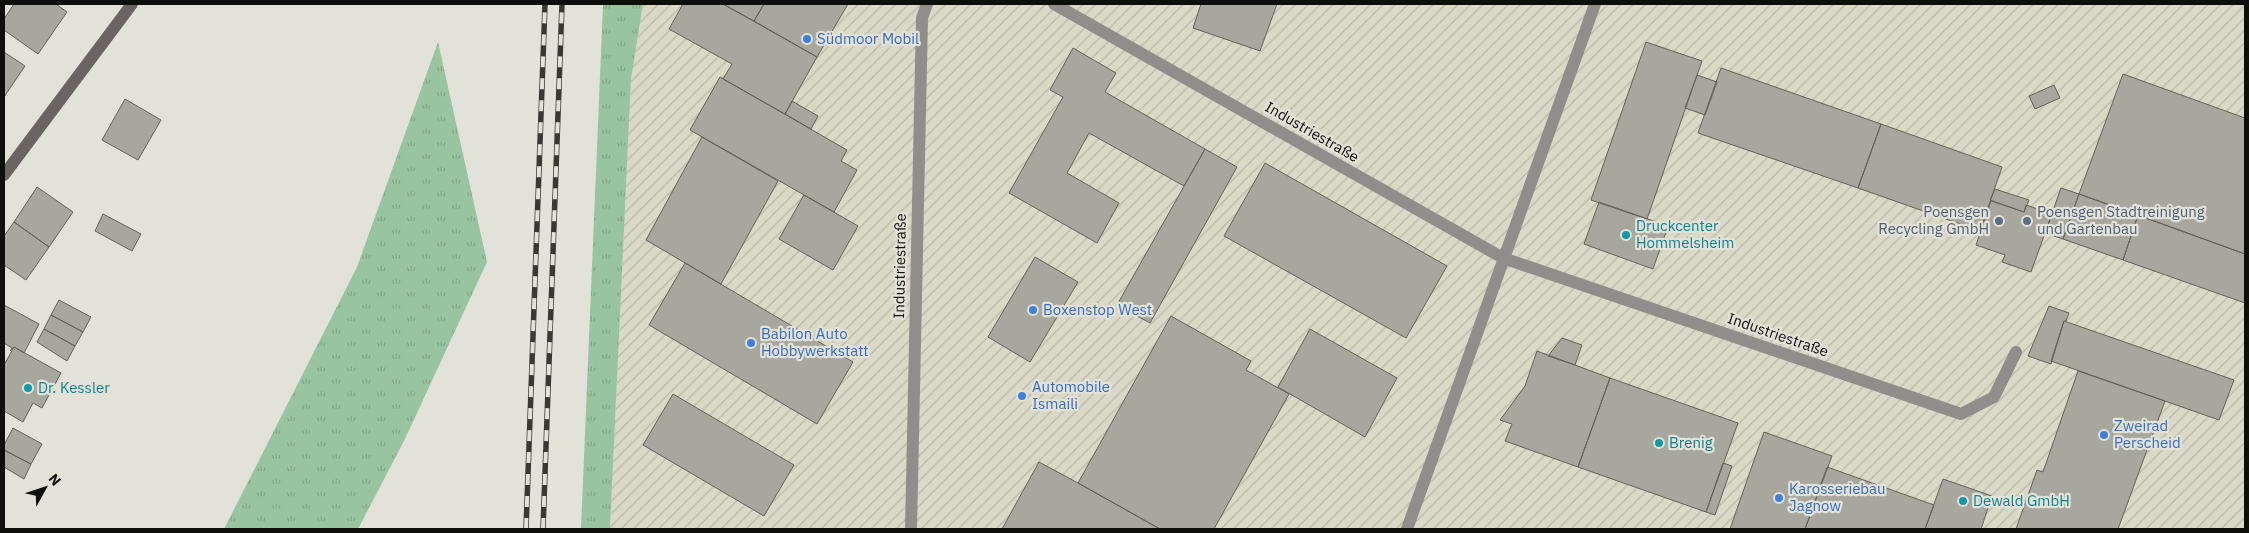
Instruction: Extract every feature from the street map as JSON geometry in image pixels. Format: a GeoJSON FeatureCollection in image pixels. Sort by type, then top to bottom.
{"type":"FeatureCollection","features":[{"type":"Feature","properties":{"kind":"street"},"geometry":{"type":"LineString","coordinates":[[4,175],[132,4]]}},
{"type":"Feature","properties":{"kind":"street","name":"Industriestraße"},"geometry":{"type":"LineString","coordinates":[[911,529],[922,18],[927,4]]}},
{"type":"Feature","properties":{"kind":"street","name":"Industriestraße"},"geometry":{"type":"LineString","coordinates":[[1054,4],[1503,258],[1962,414],[1994,397],[2016,352]]}},
{"type":"Feature","properties":{"kind":"street"},"geometry":{"type":"LineString","coordinates":[[1407,529],[1595,4]]}},
{"type":"Feature","properties":{"kind":"shaded area"},"geometry":{"type":"Polygon","coordinates":[[[643,4],[2245,4],[2245,529],[610,529],[631,79],[643,4]]]}},
{"type":"Feature","properties":{"kind":"green space"},"geometry":{"type":"Polygon","coordinates":[[[603,4],[643,4],[631,79],[610,529],[581,529],[603,4]]]}},
{"type":"Feature","properties":{"kind":"green space"},"geometry":{"type":"Polygon","coordinates":[[[438,42],[487,262],[404,441],[358,529],[224,529],[357,267],[438,42]]]}},
{"type":"Feature","properties":{"kind":"building"},"geometry":{"type":"Polygon","coordinates":[[[14,4],[56,4],[67,12],[38,54],[4,30],[4,19],[14,4]]]}},
{"type":"Feature","properties":{"kind":"building"},"geometry":{"type":"Polygon","coordinates":[[[683,4],[723,4],[817,57],[785,114],[723,79],[732,64],[669,29],[683,4]]]}},
{"type":"Feature","properties":{"kind":"building"},"geometry":{"type":"Polygon","coordinates":[[[723,4],[764,4],[754,21],[723,4]]]}},
{"type":"Feature","properties":{"kind":"building","name":"Südmoor Mobil"},"geometry":{"type":"Polygon","coordinates":[[[764,4],[848,4],[817,57],[754,21],[764,4]]]}},
{"type":"Feature","properties":{"kind":"building"},"geometry":{"type":"Polygon","coordinates":[[[1201,4],[1277,4],[1260,51],[1193,28],[1201,4]]]}},
{"type":"Feature","properties":{"kind":"building"},"geometry":{"type":"Polygon","coordinates":[[[1646,42],[1702,61],[1647,219],[1591,200],[1646,42]]]}},
{"type":"Feature","properties":{"kind":"building"},"geometry":{"type":"Polygon","coordinates":[[[1073,48],[1116,73],[1105,92],[1205,149],[1184,186],[1089,133],[1067,173],[1119,203],[1097,243],[1009,193],[1063,97],[1050,90],[1073,48]]]}},
{"type":"Feature","properties":{"kind":"building"},"geometry":{"type":"Polygon","coordinates":[[[4,52],[25,66],[4,97],[4,52]]]}},
{"type":"Feature","properties":{"kind":"building"},"geometry":{"type":"Polygon","coordinates":[[[1721,68],[1881,124],[1858,188],[1698,133],[1721,68]]]}},
{"type":"Feature","properties":{"kind":"building"},"geometry":{"type":"Polygon","coordinates":[[[2123,74],[2245,118],[2245,254],[2079,194],[2123,74]]]}},
{"type":"Feature","properties":{"kind":"building"},"geometry":{"type":"Polygon","coordinates":[[[1697,75],[1717,82],[1705,115],[1685,108],[1697,75]]]}},
{"type":"Feature","properties":{"kind":"building"},"geometry":{"type":"Polygon","coordinates":[[[720,77],[847,150],[841,161],[857,170],[834,212],[690,130],[720,77]]]}},
{"type":"Feature","properties":{"kind":"building"},"geometry":{"type":"Polygon","coordinates":[[[2054,85],[2060,98],[2035,109],[2029,96],[2054,85]]]}},
{"type":"Feature","properties":{"kind":"building"},"geometry":{"type":"Polygon","coordinates":[[[125,99],[161,120],[138,160],[102,140],[125,99]]]}},
{"type":"Feature","properties":{"kind":"building"},"geometry":{"type":"Polygon","coordinates":[[[792,101],[818,116],[811,129],[785,114],[792,101]]]}},
{"type":"Feature","properties":{"kind":"building"},"geometry":{"type":"Polygon","coordinates":[[[1881,124],[2002,167],[1980,231],[1858,188],[1881,124]]]}},
{"type":"Feature","properties":{"kind":"building"},"geometry":{"type":"Polygon","coordinates":[[[702,137],[778,181],[721,284],[646,240],[702,137]]]}},
{"type":"Feature","properties":{"kind":"building"},"geometry":{"type":"Polygon","coordinates":[[[1205,149],[1237,167],[1150,323],[1117,305],[1205,149]]]}},
{"type":"Feature","properties":{"kind":"building"},"geometry":{"type":"Polygon","coordinates":[[[1265,163],[1447,266],[1406,338],[1224,236],[1265,163]]]}},
{"type":"Feature","properties":{"kind":"building"},"geometry":{"type":"Polygon","coordinates":[[[37,187],[73,212],[49,247],[14,222],[37,187]]]}},
{"type":"Feature","properties":{"kind":"building"},"geometry":{"type":"Polygon","coordinates":[[[2061,188],[2079,194],[2063,239],[2045,233],[2061,188]]]}},
{"type":"Feature","properties":{"kind":"building"},"geometry":{"type":"Polygon","coordinates":[[[1995,189],[2029,200],[2024,212],[1990,200],[1995,189]]]}},
{"type":"Feature","properties":{"kind":"building"},"geometry":{"type":"Polygon","coordinates":[[[2079,194],[2138,215],[2123,260],[2063,239],[2079,194]]]}},
{"type":"Feature","properties":{"kind":"building"},"geometry":{"type":"Polygon","coordinates":[[[804,195],[858,226],[833,270],[779,239],[804,195]]]}},
{"type":"Feature","properties":{"kind":"building"},"geometry":{"type":"Polygon","coordinates":[[[1991,201],[2024,212],[2026,205],[2052,214],[2031,272],[2002,262],[2005,255],[1976,245],[1991,201]]]}},
{"type":"Feature","properties":{"kind":"building","name":"Druckcenter Hommelsheim"},"geometry":{"type":"Polygon","coordinates":[[[1599,202],[1668,226],[1653,269],[1584,244],[1599,202]]]}},
{"type":"Feature","properties":{"kind":"building"},"geometry":{"type":"Polygon","coordinates":[[[103,214],[141,234],[132,251],[95,231],[103,214]]]}},
{"type":"Feature","properties":{"kind":"building"},"geometry":{"type":"Polygon","coordinates":[[[2138,215],[2245,254],[2245,303],[2123,260],[2138,215]]]}},
{"type":"Feature","properties":{"kind":"building"},"geometry":{"type":"Polygon","coordinates":[[[14,222],[49,247],[26,280],[4,265],[4,236],[14,222]]]}},
{"type":"Feature","properties":{"kind":"building","name":"Boxenstop West"},"geometry":{"type":"Polygon","coordinates":[[[1035,257],[1078,282],[1030,362],[988,337],[1035,257]]]}},
{"type":"Feature","properties":{"kind":"building","name":"Babilon Auto Hobbywerkstatt"},"geometry":{"type":"Polygon","coordinates":[[[685,263],[853,362],[817,424],[649,325],[685,263]]]}},
{"type":"Feature","properties":{"kind":"building"},"geometry":{"type":"Polygon","coordinates":[[[59,300],[91,317],[83,332],[51,315],[59,300]]]}},
{"type":"Feature","properties":{"kind":"building"},"geometry":{"type":"Polygon","coordinates":[[[4,305],[39,324],[24,353],[14,347],[10,351],[12,348],[4,343],[4,305]]]}},
{"type":"Feature","properties":{"kind":"building"},"geometry":{"type":"Polygon","coordinates":[[[2049,306],[2069,313],[2066,321],[2064,321],[2051,364],[2028,356],[2049,306]]]}},
{"type":"Feature","properties":{"kind":"building"},"geometry":{"type":"Polygon","coordinates":[[[51,315],[83,332],[75,346],[44,329],[51,315]]]}},
{"type":"Feature","properties":{"kind":"building"},"geometry":{"type":"Polygon","coordinates":[[[1171,316],[1251,361],[1246,370],[1289,394],[1214,529],[1160,529],[1078,483],[1171,316]]]}},
{"type":"Feature","properties":{"kind":"building"},"geometry":{"type":"Polygon","coordinates":[[[2064,321],[2234,380],[2219,420],[2051,361],[2064,321]]]}},
{"type":"Feature","properties":{"kind":"building"},"geometry":{"type":"Polygon","coordinates":[[[44,329],[75,346],[67,361],[37,342],[44,329]]]}},
{"type":"Feature","properties":{"kind":"building"},"geometry":{"type":"Polygon","coordinates":[[[1310,329],[1397,378],[1365,437],[1278,387],[1310,329]]]}},
{"type":"Feature","properties":{"kind":"building"},"geometry":{"type":"Polygon","coordinates":[[[1562,338],[1582,345],[1575,365],[1548,356],[1562,338]]]}},
{"type":"Feature","properties":{"kind":"building","name":"Dr. Kessler"},"geometry":{"type":"Polygon","coordinates":[[[14,347],[61,373],[42,408],[33,403],[23,422],[4,411],[4,365],[14,347]]]}},
{"type":"Feature","properties":{"kind":"building"},"geometry":{"type":"Polygon","coordinates":[[[1537,351],[1610,378],[1578,467],[1505,441],[1512,424],[1500,420],[1525,386],[1537,351]]]}},
{"type":"Feature","properties":{"kind":"building","name":"Zweirad Perscheid"},"geometry":{"type":"Polygon","coordinates":[[[2078,371],[2165,401],[2118,529],[2016,529],[2037,470],[2043,472],[2078,371]]]}},
{"type":"Feature","properties":{"kind":"building","name":"Brenig"},"geometry":{"type":"Polygon","coordinates":[[[1610,378],[1738,423],[1706,512],[1578,467],[1610,378]]]}},
{"type":"Feature","properties":{"kind":"building"},"geometry":{"type":"Polygon","coordinates":[[[673,394],[794,465],[764,516],[643,445],[673,394]]]}},
{"type":"Feature","properties":{"kind":"building"},"geometry":{"type":"Polygon","coordinates":[[[13,428],[42,444],[31,464],[4,450],[4,445],[13,428]]]}},
{"type":"Feature","properties":{"kind":"building","name":"Karosseriebau Jagnow"},"geometry":{"type":"Polygon","coordinates":[[[1764,432],[1832,456],[1805,529],[1730,529],[1764,432]]]}},
{"type":"Feature","properties":{"kind":"building"},"geometry":{"type":"Polygon","coordinates":[[[4,450],[31,464],[24,479],[4,467],[4,450]]]}},
{"type":"Feature","properties":{"kind":"building"},"geometry":{"type":"Polygon","coordinates":[[[1039,462],[1078,483],[1160,529],[1002,529],[1039,462]]]}},
{"type":"Feature","properties":{"kind":"building"},"geometry":{"type":"Polygon","coordinates":[[[1723,463],[1732,466],[1715,515],[1706,512],[1723,463]]]}},
{"type":"Feature","properties":{"kind":"building"},"geometry":{"type":"Polygon","coordinates":[[[1827,467],[1934,505],[1925,529],[1805,529],[1827,467]]]}},
{"type":"Feature","properties":{"kind":"building","name":"Dewald GmbH"},"geometry":{"type":"Polygon","coordinates":[[[1943,479],[1992,496],[1981,529],[1925,529],[1943,479]]]}},
{"type":"Feature","properties":{"kind":"railway"},"geometry":{"type":"LineString","coordinates":[[526,529],[545,4]]}},
{"type":"Feature","properties":{"kind":"railway"},"geometry":{"type":"LineString","coordinates":[[543,529],[562,4]]}},
{"type":"Feature","properties":{"kind":"place","name":"Südmoor Mobil"},"geometry":{"type":"Point","coordinates":[807,39]}},
{"type":"Feature","properties":{"kind":"place","name":"Poensgen Recycling GmbH"},"geometry":{"type":"Point","coordinates":[1999,221]}},
{"type":"Feature","properties":{"kind":"place","name":"Poensgen Stadtreinigung und Gartenbau"},"geometry":{"type":"Point","coordinates":[2027,221]}},
{"type":"Feature","properties":{"kind":"place","name":"Druckcenter Hommelsheim"},"geometry":{"type":"Point","coordinates":[1626,235]}},
{"type":"Feature","properties":{"kind":"place","name":"Boxenstop West"},"geometry":{"type":"Point","coordinates":[1033,310]}},
{"type":"Feature","properties":{"kind":"place","name":"Babilon Auto Hobbywerkstatt"},"geometry":{"type":"Point","coordinates":[751,343]}},
{"type":"Feature","properties":{"kind":"place","name":"Dr. Kessler"},"geometry":{"type":"Point","coordinates":[28,388]}},
{"type":"Feature","properties":{"kind":"place","name":"Automobile Ismaili"},"geometry":{"type":"Point","coordinates":[1022,396]}},
{"type":"Feature","properties":{"kind":"place","name":"Zweirad Perscheid"},"geometry":{"type":"Point","coordinates":[2104,435]}},
{"type":"Feature","properties":{"kind":"place","name":"Brenig"},"geometry":{"type":"Point","coordinates":[1659,443]}},
{"type":"Feature","properties":{"kind":"place","name":"Karosseriebau Jagnow"},"geometry":{"type":"Point","coordinates":[1779,498]}},
{"type":"Feature","properties":{"kind":"place","name":"Dewald GmbH"},"geometry":{"type":"Point","coordinates":[1963,501]}}]}
